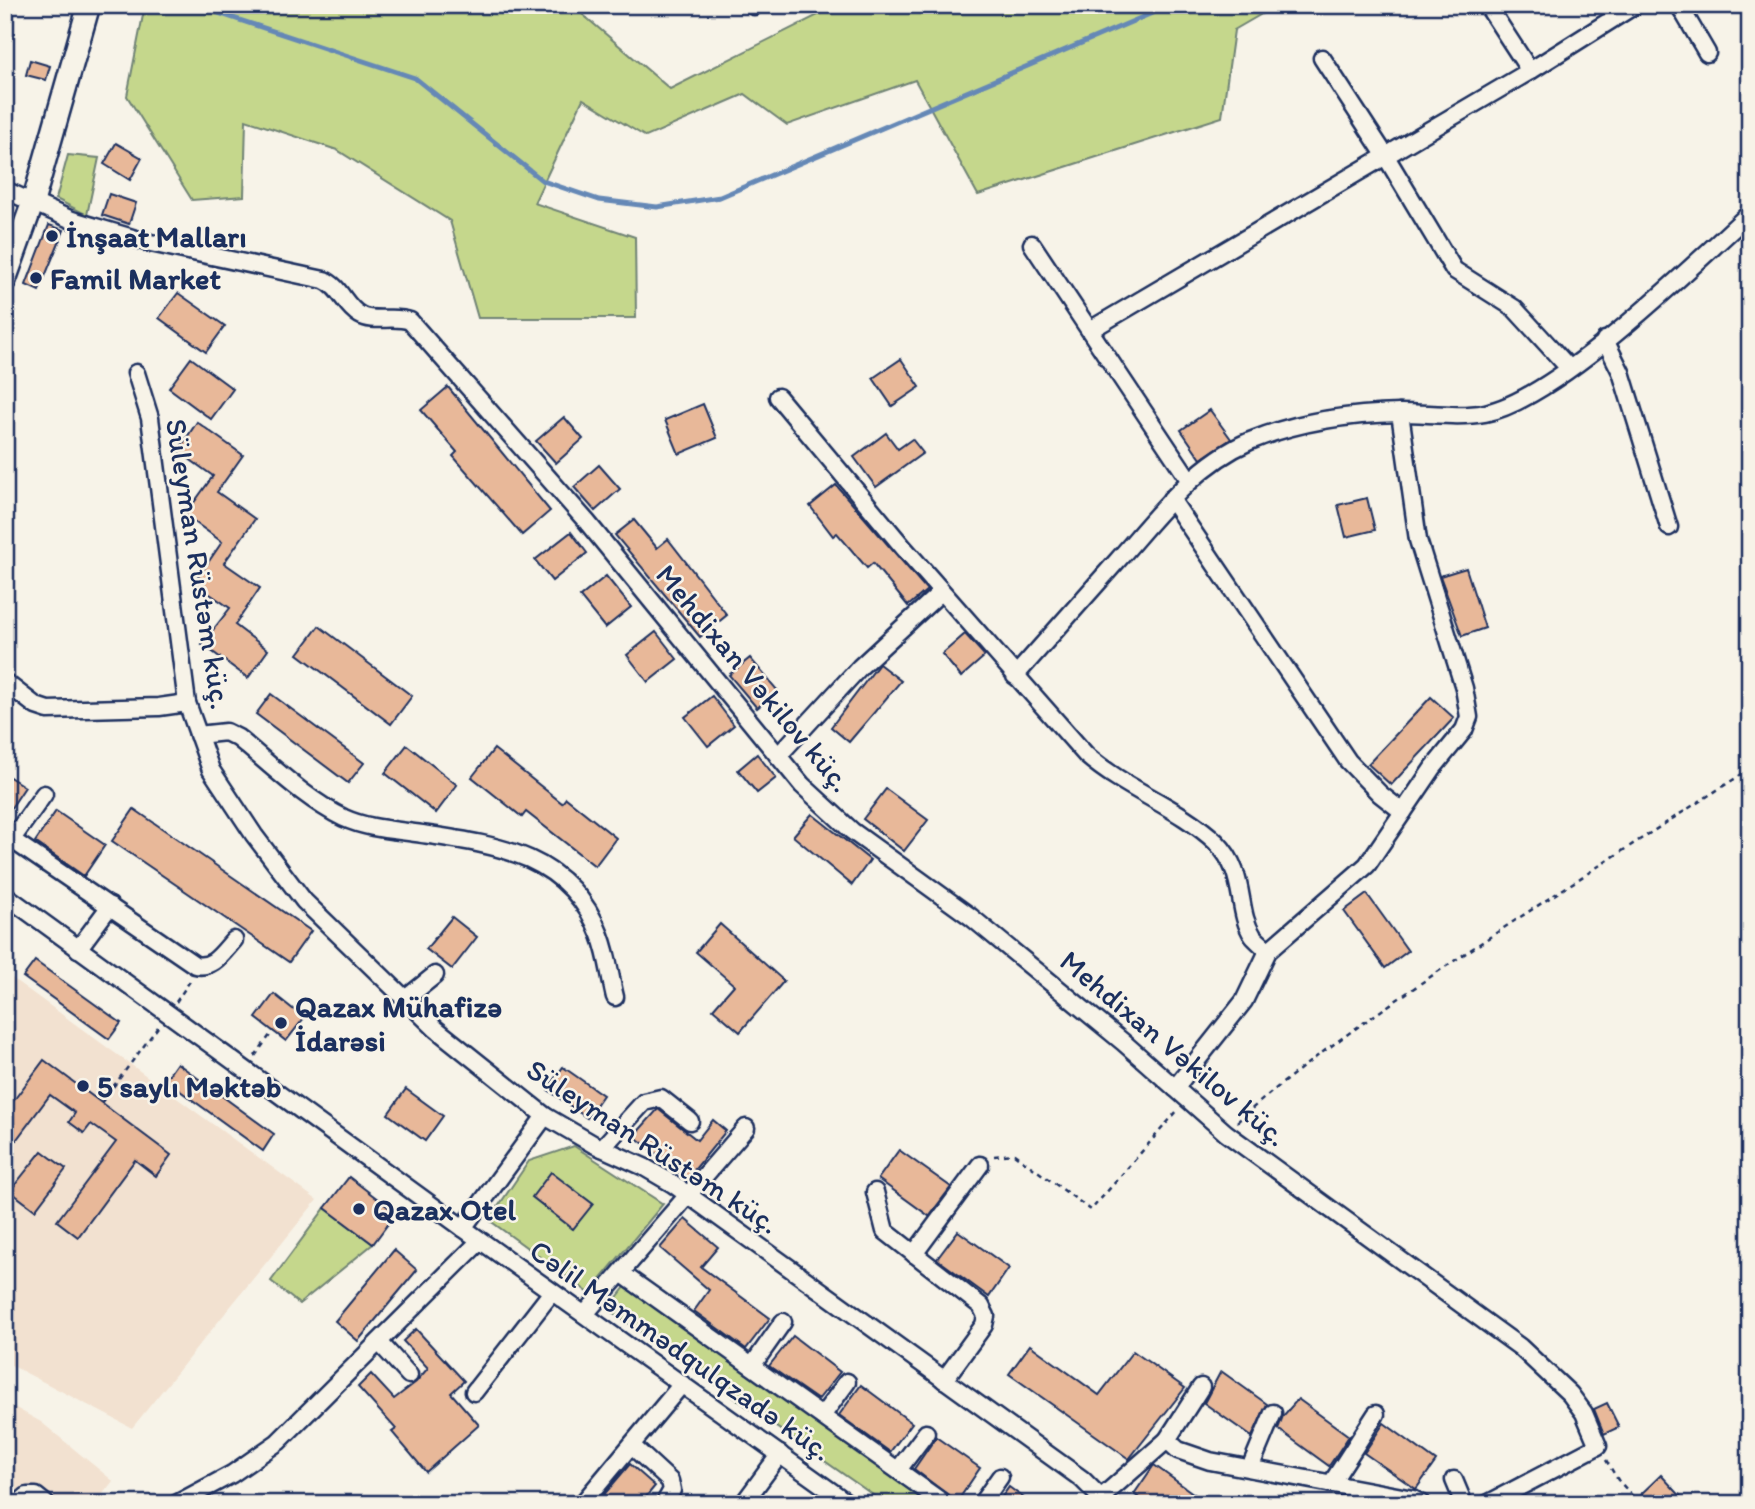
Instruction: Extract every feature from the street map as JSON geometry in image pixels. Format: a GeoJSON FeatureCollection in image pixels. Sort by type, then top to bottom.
{"type":"FeatureCollection","features":[{"type":"Feature","properties":{"kind":"main road"},"geometry":{"type":"LineString","coordinates":[[5,280],[33,202],[89,5]]}},
{"type":"Feature","properties":{"kind":"street"},"geometry":{"type":"LineString","coordinates":[[1487,5],[1530,71]]}},
{"type":"Feature","properties":{"kind":"street"},"geometry":{"type":"LineString","coordinates":[[1090,330],[1530,71],[1635,5]]}},
{"type":"Feature","properties":{"kind":"street"},"geometry":{"type":"LineString","coordinates":[[1679,5],[1707,53]]}},
{"type":"Feature","properties":{"kind":"street"},"geometry":{"type":"LineString","coordinates":[[1322,58],[1385,155],[1454,270],[1514,308],[1569,368]]}},
{"type":"Feature","properties":{"kind":"street","name":"Mehdixan Vəkilov küç."},"geometry":{"type":"LineString","coordinates":[[5,190],[72,220],[146,242],[324,280],[334,284],[357,314],[365,318],[398,316],[410,321],[587,522],[802,785],[852,831],[971,917],[1226,1133],[1547,1369],[1584,1413],[1598,1446]]}},
{"type":"Feature","properties":{"kind":"street"},"geometry":{"type":"LineString","coordinates":[[1015,676],[1171,499],[1190,481],[1249,442],[1348,416],[1484,413],[1508,407],[1569,368],[1605,340],[1750,213]]}},
{"type":"Feature","properties":{"kind":"street"},"geometry":{"type":"LineString","coordinates":[[1032,244],[1190,481]]}},
{"type":"Feature","properties":{"kind":"street"},"geometry":{"type":"LineString","coordinates":[[1605,340],[1621,372],[1669,527]]}},
{"type":"Feature","properties":{"kind":"street","name":"Süleyman Rüstəm küç."},"geometry":{"type":"LineString","coordinates":[[136,373],[150,418],[187,703],[211,770],[254,835],[304,901],[404,1000],[545,1116],[602,1148],[644,1167],[688,1195],[1082,1479],[1105,1501]]}},
{"type":"Feature","properties":{"kind":"street"},"geometry":{"type":"LineString","coordinates":[[778,397],[941,592],[1086,755],[1110,776],[1216,842],[1233,864],[1253,936],[1268,951]]}},
{"type":"Feature","properties":{"kind":"street"},"geometry":{"type":"LineString","coordinates":[[1175,1088],[1244,1001],[1268,951],[1367,865],[1433,768],[1464,730],[1469,718],[1466,695],[1418,540],[1400,413]]}},
{"type":"Feature","properties":{"kind":"street"},"geometry":{"type":"LineString","coordinates":[[1171,499],[1348,761],[1380,794],[1403,812]]}},
{"type":"Feature","properties":{"kind":"street"},"geometry":{"type":"LineString","coordinates":[[778,756],[860,667],[941,592]]}},
{"type":"Feature","properties":{"kind":"street"},"geometry":{"type":"LineString","coordinates":[[5,682],[36,706],[48,710],[159,707],[187,703]]}},
{"type":"Feature","properties":{"kind":"street"},"geometry":{"type":"LineString","coordinates":[[198,735],[226,732],[238,738],[320,803],[345,818],[367,825],[495,845],[522,853],[556,876],[584,904],[600,936],[615,998]]}},
{"type":"Feature","properties":{"kind":"street"},"geometry":{"type":"LineString","coordinates":[[44,794],[7,840],[195,965],[204,967],[212,964],[234,940]]}},
{"type":"Feature","properties":{"kind":"street","name":"Cəlil Məmmədqulqzadə küç."},"geometry":{"type":"LineString","coordinates":[[5,895],[480,1241],[849,1504]]}},
{"type":"Feature","properties":{"kind":"street"},"geometry":{"type":"LineString","coordinates":[[78,948],[110,906]]}},
{"type":"Feature","properties":{"kind":"street"},"geometry":{"type":"LineString","coordinates":[[404,1000],[435,975]]}},
{"type":"Feature","properties":{"kind":"street"},"geometry":{"type":"LineString","coordinates":[[602,1148],[645,1102],[652,1099],[661,1098],[690,1121]]}},
{"type":"Feature","properties":{"kind":"street"},"geometry":{"type":"LineString","coordinates":[[463,1228],[545,1116]]}},
{"type":"Feature","properties":{"kind":"street"},"geometry":{"type":"LineString","coordinates":[[584,1314],[746,1128]]}},
{"type":"Feature","properties":{"kind":"street"},"geometry":{"type":"LineString","coordinates":[[914,1254],[980,1165]]}},
{"type":"Feature","properties":{"kind":"street"},"geometry":{"type":"LineString","coordinates":[[875,1192],[880,1222],[885,1231],[981,1306],[986,1316],[984,1325],[944,1380]]}},
{"type":"Feature","properties":{"kind":"street"},"geometry":{"type":"LineString","coordinates":[[176,1504],[232,1474],[278,1442],[480,1241]]}},
{"type":"Feature","properties":{"kind":"street"},"geometry":{"type":"LineString","coordinates":[[621,1273],[945,1504]]}},
{"type":"Feature","properties":{"kind":"street"},"geometry":{"type":"LineString","coordinates":[[474,1392],[552,1292]]}},
{"type":"Feature","properties":{"kind":"street"},"geometry":{"type":"LineString","coordinates":[[752,1366],[783,1322]]}},
{"type":"Feature","properties":{"kind":"street"},"geometry":{"type":"LineString","coordinates":[[379,1342],[409,1376]]}},
{"type":"Feature","properties":{"kind":"street"},"geometry":{"type":"LineString","coordinates":[[822,1416],[847,1382]]}},
{"type":"Feature","properties":{"kind":"street"},"geometry":{"type":"LineString","coordinates":[[582,1504],[682,1384]]}},
{"type":"Feature","properties":{"kind":"street"},"geometry":{"type":"LineString","coordinates":[[1105,1501],[1167,1440],[1201,1387]]}},
{"type":"Feature","properties":{"kind":"street"},"geometry":{"type":"LineString","coordinates":[[1250,1468],[1273,1413]]}},
{"type":"Feature","properties":{"kind":"street"},"geometry":{"type":"LineString","coordinates":[[1331,1484],[1376,1414]]}},
{"type":"Feature","properties":{"kind":"street"},"geometry":{"type":"LineString","coordinates":[[898,1470],[926,1433]]}},
{"type":"Feature","properties":{"kind":"street"},"geometry":{"type":"LineString","coordinates":[[1167,1440],[1193,1457],[1413,1499],[1422,1504]]}},
{"type":"Feature","properties":{"kind":"street"},"geometry":{"type":"LineString","coordinates":[[632,1446],[670,1481],[672,1490],[664,1504]]}},
{"type":"Feature","properties":{"kind":"street"},"geometry":{"type":"LineString","coordinates":[[1487,1504],[1598,1446]]}},
{"type":"Feature","properties":{"kind":"street"},"geometry":{"type":"LineString","coordinates":[[743,1504],[780,1454]]}},
{"type":"Feature","properties":{"kind":"street"},"geometry":{"type":"LineString","coordinates":[[981,1504],[1000,1477]]}},
{"type":"Feature","properties":{"kind":"street"},"geometry":{"type":"LineString","coordinates":[[1454,1480],[1464,1504]]}},
{"type":"Feature","properties":{"kind":"street"},"geometry":{"type":"LineString","coordinates":[[18,1504],[27,1496],[36,1496],[46,1504]]}},
{"type":"Feature","properties":{"kind":"path"},"geometry":{"type":"LineString","coordinates":[[1226,1133],[1265,1097],[1366,1021],[1500,930],[1750,769]]}},
{"type":"Feature","properties":{"kind":"path"},"geometry":{"type":"LineString","coordinates":[[102,1103],[191,981],[195,965]]}},
{"type":"Feature","properties":{"kind":"path"},"geometry":{"type":"LineString","coordinates":[[245,1070],[273,1031]]}},
{"type":"Feature","properties":{"kind":"path"},"geometry":{"type":"LineString","coordinates":[[980,1165],[993,1156],[1014,1154],[1091,1210],[1187,1100]]}},
{"type":"Feature","properties":{"kind":"path"},"geometry":{"type":"LineString","coordinates":[[1598,1446],[1618,1480],[1640,1504]]}},
{"type":"Feature","properties":{"kind":"shaded area","name":"5 saylı Məktəb"},"geometry":{"type":"Polygon","coordinates":[[[5,973],[317,1200],[132,1428],[5,1362],[5,973]]]}},
{"type":"Feature","properties":{"kind":"shaded area"},"geometry":{"type":"Polygon","coordinates":[[[5,1402],[41,1422],[113,1481],[95,1504],[5,1504],[5,1402]]]}},
{"type":"Feature","properties":{"kind":"green space"},"geometry":{"type":"Polygon","coordinates":[[[145,5],[586,5],[581,13],[670,89],[838,5],[1277,5],[1234,30],[1222,117],[978,195],[915,80],[787,125],[745,94],[646,137],[583,99],[534,203],[635,237],[636,318],[478,318],[450,221],[337,150],[246,120],[244,196],[192,200],[127,96],[145,5]]]}},
{"type":"Feature","properties":{"kind":"green space"},"geometry":{"type":"Polygon","coordinates":[[[68,155],[99,158],[87,215],[56,199],[68,155]]]}},
{"type":"Feature","properties":{"kind":"green space"},"geometry":{"type":"Polygon","coordinates":[[[574,1146],[663,1204],[589,1293],[489,1220],[529,1161],[574,1146]]]}},
{"type":"Feature","properties":{"kind":"green space"},"geometry":{"type":"Polygon","coordinates":[[[325,1208],[373,1244],[299,1304],[271,1281],[325,1208]]]}},
{"type":"Feature","properties":{"kind":"green space"},"geometry":{"type":"Polygon","coordinates":[[[625,1287],[931,1504],[886,1504],[608,1309],[625,1287]]]}},
{"type":"Feature","properties":{"kind":"building"},"geometry":{"type":"Polygon","coordinates":[[[30,60],[50,66],[46,80],[26,75],[30,60]]]}},
{"type":"Feature","properties":{"kind":"building"},"geometry":{"type":"Polygon","coordinates":[[[116,143],[142,158],[130,180],[104,164],[116,143]]]}},
{"type":"Feature","properties":{"kind":"building"},"geometry":{"type":"Polygon","coordinates":[[[109,194],[136,203],[129,224],[102,215],[109,194]]]}},
{"type":"Feature","properties":{"kind":"building"},"geometry":{"type":"Polygon","coordinates":[[[49,225],[64,230],[39,291],[26,285],[49,225]]]}},
{"type":"Feature","properties":{"kind":"building"},"geometry":{"type":"Polygon","coordinates":[[[178,293],[225,326],[206,352],[159,318],[178,293]]]}},
{"type":"Feature","properties":{"kind":"building"},"geometry":{"type":"Polygon","coordinates":[[[191,358],[233,389],[211,419],[169,388],[191,358]]]}},
{"type":"Feature","properties":{"kind":"building"},"geometry":{"type":"Polygon","coordinates":[[[901,359],[920,387],[892,406],[873,378],[901,359]]]}},
{"type":"Feature","properties":{"kind":"building"},"geometry":{"type":"Polygon","coordinates":[[[448,387],[550,511],[522,535],[453,456],[457,452],[421,410],[448,387]]]}},
{"type":"Feature","properties":{"kind":"building"},"geometry":{"type":"Polygon","coordinates":[[[703,404],[717,438],[679,454],[665,420],[703,404]]]}},
{"type":"Feature","properties":{"kind":"building"},"geometry":{"type":"Polygon","coordinates":[[[1210,410],[1231,439],[1201,459],[1181,430],[1210,410]]]}},
{"type":"Feature","properties":{"kind":"building"},"geometry":{"type":"Polygon","coordinates":[[[564,417],[583,439],[556,463],[536,441],[564,417]]]}},
{"type":"Feature","properties":{"kind":"building"},"geometry":{"type":"Polygon","coordinates":[[[197,422],[243,455],[217,492],[255,519],[224,563],[260,588],[235,625],[268,650],[248,678],[202,644],[230,608],[194,583],[222,542],[185,515],[213,476],[178,451],[197,422]]]}},
{"type":"Feature","properties":{"kind":"building"},"geometry":{"type":"Polygon","coordinates":[[[886,433],[898,449],[912,439],[923,453],[876,487],[854,457],[886,433]]]}},
{"type":"Feature","properties":{"kind":"building"},"geometry":{"type":"Polygon","coordinates":[[[599,465],[620,489],[595,511],[574,487],[599,465]]]}},
{"type":"Feature","properties":{"kind":"building"},"geometry":{"type":"Polygon","coordinates":[[[836,485],[927,590],[908,606],[873,563],[867,568],[837,533],[833,536],[810,506],[836,485]]]}},
{"type":"Feature","properties":{"kind":"building"},"geometry":{"type":"Polygon","coordinates":[[[1367,498],[1375,530],[1346,537],[1338,505],[1367,498]]]}},
{"type":"Feature","properties":{"kind":"building"},"geometry":{"type":"Polygon","coordinates":[[[634,520],[657,548],[668,539],[727,615],[700,637],[615,535],[634,520]]]}},
{"type":"Feature","properties":{"kind":"building"},"geometry":{"type":"Polygon","coordinates":[[[571,532],[587,553],[552,581],[535,560],[571,532]]]}},
{"type":"Feature","properties":{"kind":"building"},"geometry":{"type":"Polygon","coordinates":[[[1466,568],[1485,628],[1462,636],[1440,576],[1466,568]]]}},
{"type":"Feature","properties":{"kind":"building"},"geometry":{"type":"Polygon","coordinates":[[[606,576],[631,607],[605,628],[580,597],[606,576]]]}},
{"type":"Feature","properties":{"kind":"building"},"geometry":{"type":"Polygon","coordinates":[[[319,626],[412,696],[391,724],[298,654],[319,626]]]}},
{"type":"Feature","properties":{"kind":"building"},"geometry":{"type":"Polygon","coordinates":[[[656,632],[677,659],[648,682],[627,655],[656,632]]]}},
{"type":"Feature","properties":{"kind":"building"},"geometry":{"type":"Polygon","coordinates":[[[965,634],[985,656],[961,677],[942,654],[965,634]]]}},
{"type":"Feature","properties":{"kind":"building"},"geometry":{"type":"Polygon","coordinates":[[[750,658],[778,691],[757,708],[729,675],[750,658]]]}},
{"type":"Feature","properties":{"kind":"building"},"geometry":{"type":"Polygon","coordinates":[[[879,664],[901,681],[849,742],[831,727],[879,664]]]}},
{"type":"Feature","properties":{"kind":"building"},"geometry":{"type":"Polygon","coordinates":[[[271,694],[364,763],[348,783],[256,714],[271,694]]]}},
{"type":"Feature","properties":{"kind":"building"},"geometry":{"type":"Polygon","coordinates":[[[712,696],[734,725],[708,746],[685,717],[712,696]]]}},
{"type":"Feature","properties":{"kind":"building"},"geometry":{"type":"Polygon","coordinates":[[[1431,697],[1454,718],[1391,785],[1368,764],[1431,697]]]}},
{"type":"Feature","properties":{"kind":"building"},"geometry":{"type":"Polygon","coordinates":[[[407,745],[457,785],[436,813],[385,773],[407,745]]]}},
{"type":"Feature","properties":{"kind":"building"},"geometry":{"type":"Polygon","coordinates":[[[494,749],[562,803],[566,798],[616,838],[595,866],[526,812],[522,817],[472,777],[494,749]]]}},
{"type":"Feature","properties":{"kind":"building"},"geometry":{"type":"Polygon","coordinates":[[[757,754],[776,778],[757,793],[738,770],[757,754]]]}},
{"type":"Feature","properties":{"kind":"building"},"geometry":{"type":"Polygon","coordinates":[[[5,774],[25,787],[5,817],[5,774]]]}},
{"type":"Feature","properties":{"kind":"building"},"geometry":{"type":"Polygon","coordinates":[[[886,789],[928,820],[904,851],[863,819],[886,789]]]}},
{"type":"Feature","properties":{"kind":"building"},"geometry":{"type":"Polygon","coordinates":[[[134,809],[311,931],[289,962],[112,841],[134,809]]]}},
{"type":"Feature","properties":{"kind":"building"},"geometry":{"type":"Polygon","coordinates":[[[56,811],[105,845],[84,876],[35,842],[56,811]]]}},
{"type":"Feature","properties":{"kind":"building"},"geometry":{"type":"Polygon","coordinates":[[[812,814],[870,860],[852,885],[793,836],[812,814]]]}},
{"type":"Feature","properties":{"kind":"building"},"geometry":{"type":"Polygon","coordinates":[[[1367,894],[1408,951],[1385,968],[1344,911],[1367,894]]]}},
{"type":"Feature","properties":{"kind":"building"},"geometry":{"type":"Polygon","coordinates":[[[452,917],[477,937],[452,969],[426,949],[452,917]]]}},
{"type":"Feature","properties":{"kind":"building"},"geometry":{"type":"Polygon","coordinates":[[[720,924],[784,981],[740,1032],[713,1009],[734,985],[696,952],[720,924]]]}},
{"type":"Feature","properties":{"kind":"building"},"geometry":{"type":"Polygon","coordinates":[[[35,961],[121,1023],[109,1039],[23,977],[35,961]]]}},
{"type":"Feature","properties":{"kind":"building"},"geometry":{"type":"Polygon","coordinates":[[[274,994],[304,1018],[286,1041],[256,1018],[274,994]]]}},
{"type":"Feature","properties":{"kind":"building"},"geometry":{"type":"Polygon","coordinates":[[[44,1060],[171,1155],[156,1176],[135,1160],[78,1237],[57,1221],[116,1142],[91,1124],[84,1133],[69,1122],[75,1113],[50,1095],[5,1155],[5,1112],[44,1060]]]}},
{"type":"Feature","properties":{"kind":"building"},"geometry":{"type":"Polygon","coordinates":[[[177,1063],[274,1134],[263,1151],[165,1080],[177,1063]]]}},
{"type":"Feature","properties":{"kind":"building"},"geometry":{"type":"Polygon","coordinates":[[[563,1067],[603,1095],[587,1118],[547,1089],[563,1067]]]}},
{"type":"Feature","properties":{"kind":"building"},"geometry":{"type":"Polygon","coordinates":[[[406,1089],[443,1116],[425,1141],[388,1114],[406,1089]]]}},
{"type":"Feature","properties":{"kind":"building"},"geometry":{"type":"Polygon","coordinates":[[[658,1109],[697,1140],[713,1120],[726,1131],[687,1179],[634,1136],[658,1109]]]}},
{"type":"Feature","properties":{"kind":"building"},"geometry":{"type":"Polygon","coordinates":[[[899,1150],[951,1187],[929,1216],[878,1179],[899,1150]]]}},
{"type":"Feature","properties":{"kind":"building"},"geometry":{"type":"Polygon","coordinates":[[[42,1151],[66,1169],[35,1210],[10,1191],[42,1151]]]}},
{"type":"Feature","properties":{"kind":"building"},"geometry":{"type":"Polygon","coordinates":[[[551,1172],[593,1204],[573,1229],[532,1197],[551,1172]]]}},
{"type":"Feature","properties":{"kind":"building"},"geometry":{"type":"Polygon","coordinates":[[[349,1177],[396,1213],[373,1244],[325,1208],[349,1177]]]}},
{"type":"Feature","properties":{"kind":"building"},"geometry":{"type":"Polygon","coordinates":[[[685,1219],[718,1247],[701,1267],[770,1318],[746,1349],[694,1311],[709,1290],[660,1248],[685,1219]]]}},
{"type":"Feature","properties":{"kind":"building"},"geometry":{"type":"Polygon","coordinates":[[[958,1231],[1009,1268],[989,1297],[937,1259],[958,1231]]]}},
{"type":"Feature","properties":{"kind":"building"},"geometry":{"type":"Polygon","coordinates":[[[394,1250],[417,1270],[358,1341],[335,1321],[394,1250]]]}},
{"type":"Feature","properties":{"kind":"building"},"geometry":{"type":"Polygon","coordinates":[[[416,1329],[464,1381],[451,1393],[479,1425],[426,1472],[392,1432],[396,1429],[358,1387],[371,1374],[394,1399],[416,1382],[428,1368],[403,1341],[416,1329]]]}},
{"type":"Feature","properties":{"kind":"building"},"geometry":{"type":"Polygon","coordinates":[[[793,1336],[840,1372],[818,1400],[769,1366],[793,1336]]]}},
{"type":"Feature","properties":{"kind":"building"},"geometry":{"type":"Polygon","coordinates":[[[1030,1345],[1099,1395],[1133,1351],[1185,1388],[1129,1459],[1009,1374],[1030,1345]]]}},
{"type":"Feature","properties":{"kind":"building"},"geometry":{"type":"Polygon","coordinates":[[[1221,1371],[1267,1404],[1252,1437],[1204,1403],[1221,1371]]]}},
{"type":"Feature","properties":{"kind":"building"},"geometry":{"type":"Polygon","coordinates":[[[861,1385],[912,1423],[890,1452],[839,1415],[861,1385]]]}},
{"type":"Feature","properties":{"kind":"building"},"geometry":{"type":"Polygon","coordinates":[[[1298,1399],[1349,1436],[1329,1466],[1278,1429],[1283,1416],[1298,1399]]]}},
{"type":"Feature","properties":{"kind":"building"},"geometry":{"type":"Polygon","coordinates":[[[1607,1403],[1619,1427],[1604,1434],[1594,1409],[1607,1403]]]}},
{"type":"Feature","properties":{"kind":"building"},"geometry":{"type":"Polygon","coordinates":[[[1384,1423],[1436,1461],[1416,1489],[1364,1453],[1384,1423]]]}},
{"type":"Feature","properties":{"kind":"building"},"geometry":{"type":"Polygon","coordinates":[[[936,1437],[980,1468],[957,1502],[914,1469],[936,1437]]]}},
{"type":"Feature","properties":{"kind":"building"},"geometry":{"type":"Polygon","coordinates":[[[630,1464],[655,1486],[640,1504],[596,1504],[630,1464]]]}},
{"type":"Feature","properties":{"kind":"building"},"geometry":{"type":"Polygon","coordinates":[[[1154,1465],[1208,1504],[1147,1504],[1134,1494],[1154,1465]]]}},
{"type":"Feature","properties":{"kind":"building"},"geometry":{"type":"Polygon","coordinates":[[[1661,1475],[1688,1504],[1650,1504],[1641,1494],[1661,1475]]]}},
{"type":"Feature","properties":{"kind":"building"},"geometry":{"type":"Polygon","coordinates":[[[1009,1487],[1032,1504],[997,1504],[1009,1487]]]}},
{"type":"Feature","properties":{"kind":"waterway"},"geometry":{"type":"LineString","coordinates":[[203,8],[415,78],[543,181],[599,200],[657,207],[720,197],[1171,5]]}},
{"type":"Feature","properties":{"kind":"place","name":"İnşaat Malları"},"geometry":{"type":"Point","coordinates":[52,236]}},
{"type":"Feature","properties":{"kind":"place","name":"Famil Market"},"geometry":{"type":"Point","coordinates":[36,278]}},
{"type":"Feature","properties":{"kind":"place","name":"Qazax Mühafizə İdarəsi"},"geometry":{"type":"Point","coordinates":[281,1023]}},
{"type":"Feature","properties":{"kind":"place","name":"5 saylı Məktəb"},"geometry":{"type":"Point","coordinates":[83,1086]}},
{"type":"Feature","properties":{"kind":"place","name":"Qazax Otel"},"geometry":{"type":"Point","coordinates":[359,1209]}}]}
